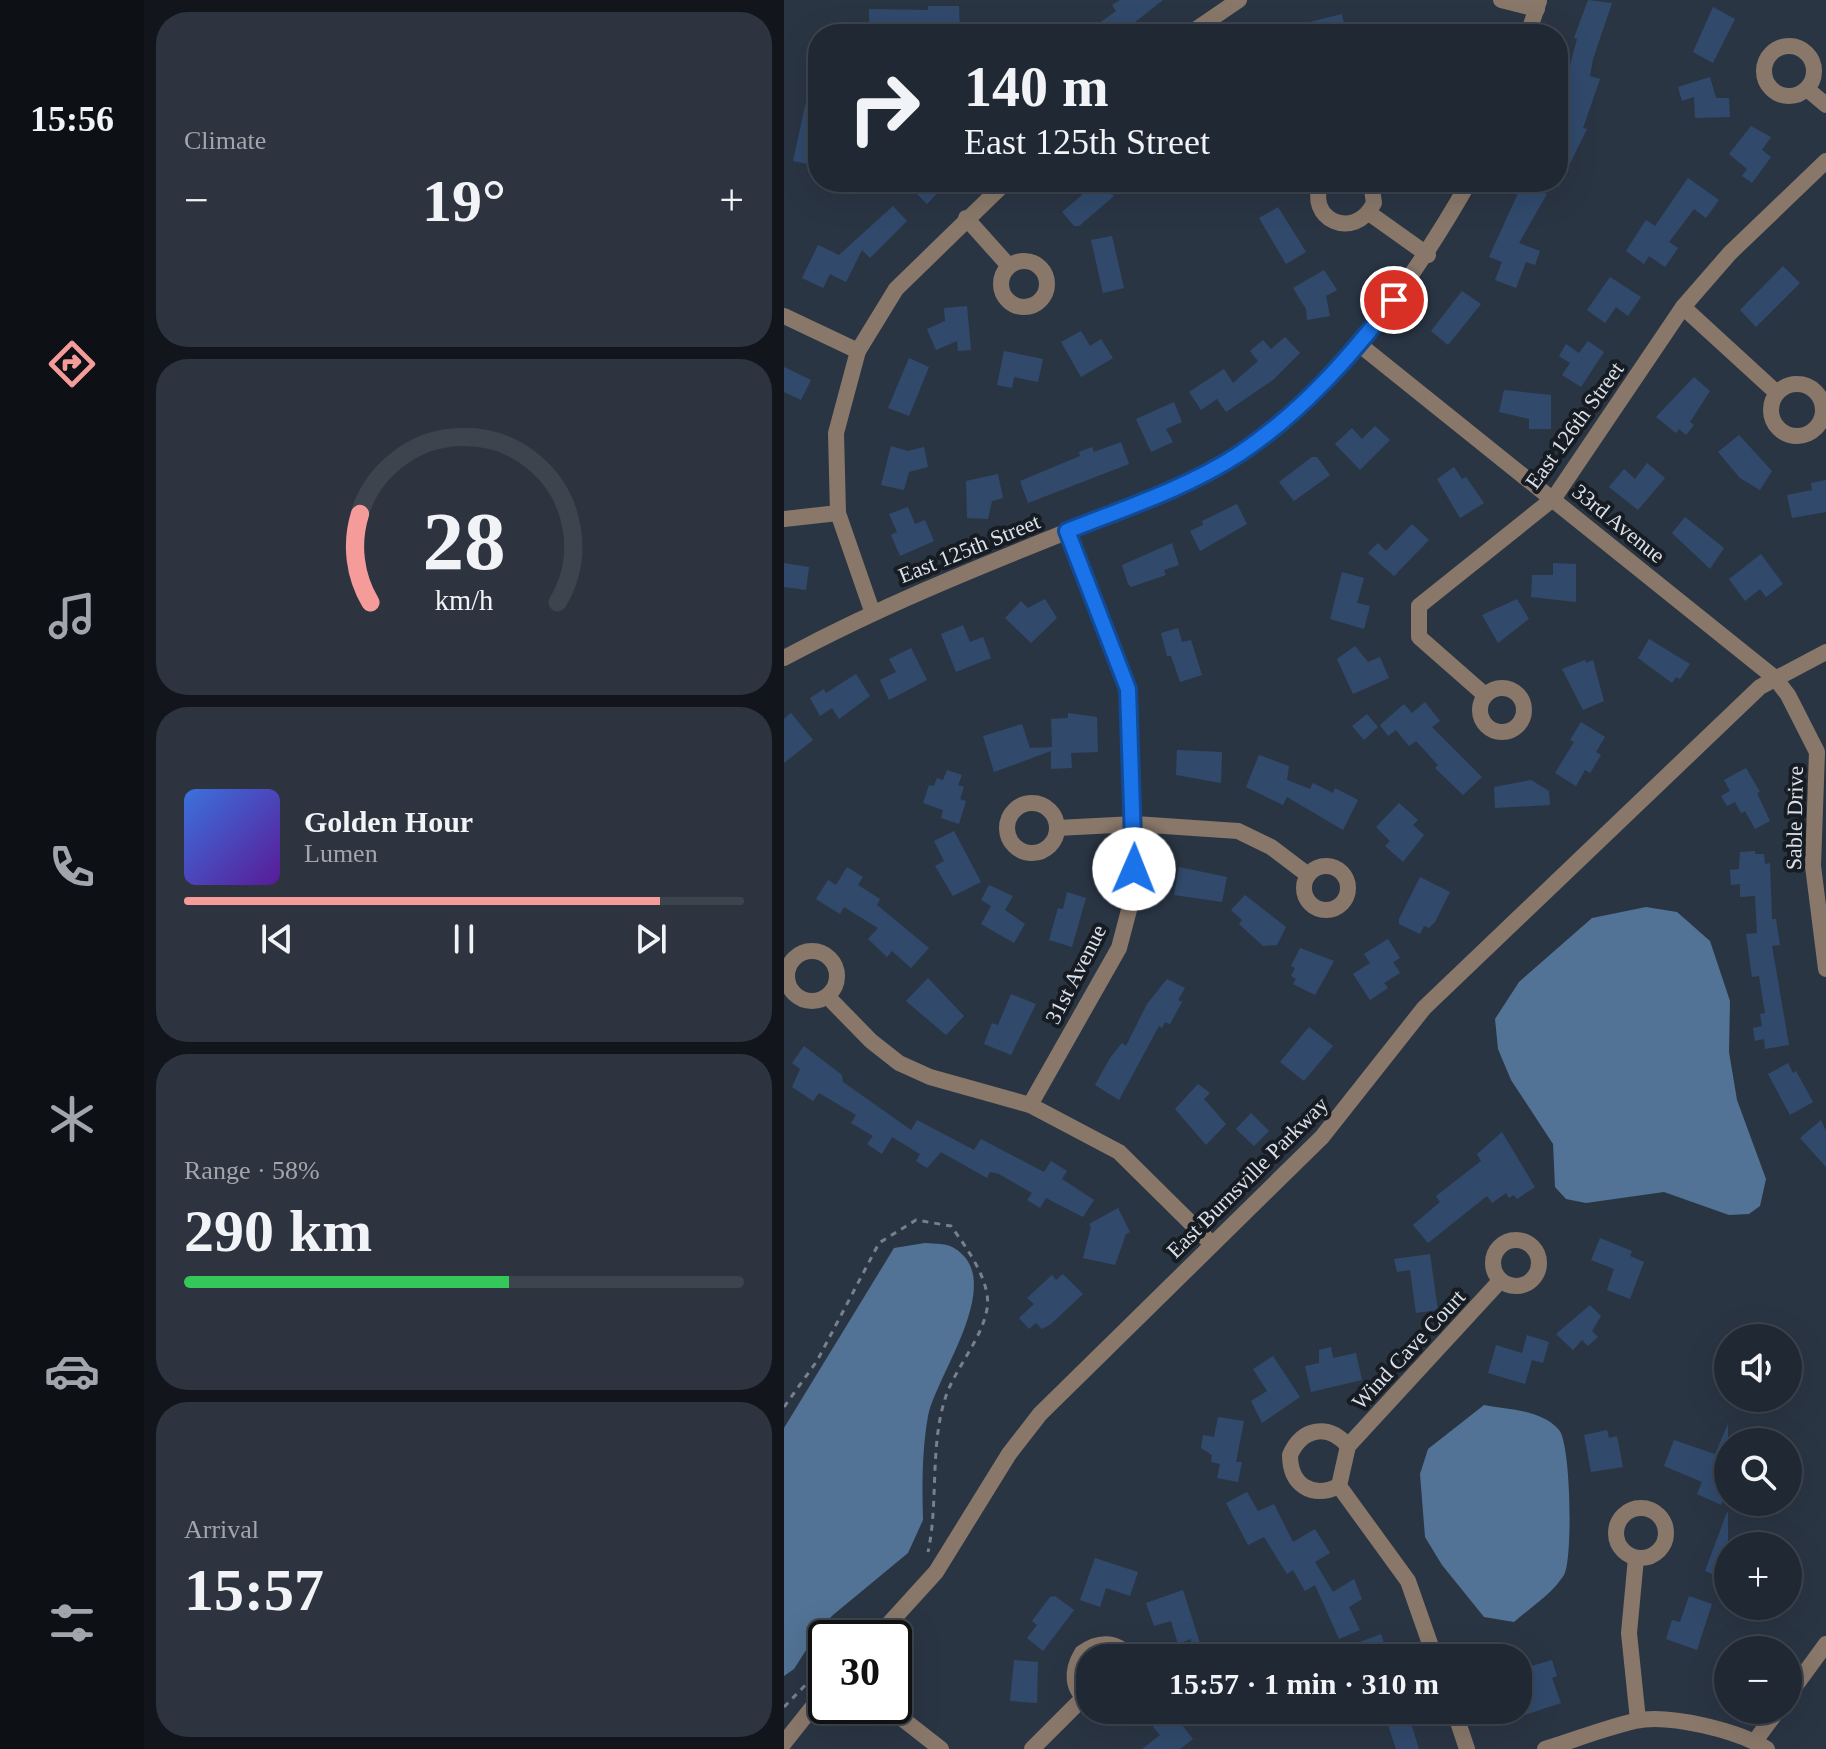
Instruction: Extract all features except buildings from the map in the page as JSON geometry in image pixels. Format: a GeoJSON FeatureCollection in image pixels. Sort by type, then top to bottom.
{"type":"FeatureCollection","features":[{"type":"Feature","properties":{"kind":"street"},"geometry":{"type":"LineString","coordinates":[[1204,24],[1239,0]]}},
{"type":"Feature","properties":{"kind":"street"},"geometry":{"type":"LineString","coordinates":[[1501,0],[1538,4],[1531,24]]}},
{"type":"Feature","properties":{"kind":"street"},"geometry":{"type":"LineString","coordinates":[[1807,89],[1826,105]]}},
{"type":"Feature","properties":{"kind":"street","name":"East 126th Street"},"geometry":{"type":"LineString","coordinates":[[1485,695],[1419,637],[1419,606],[1554,498],[1683,307],[1730,253],[1826,161]]}},
{"type":"Feature","properties":{"kind":"street"},"geometry":{"type":"LineString","coordinates":[[872,611],[838,513],[836,433],[858,351],[896,289],[995,192]]}},
{"type":"Feature","properties":{"kind":"street"},"geometry":{"type":"LineString","coordinates":[[1320,192],[1318,200],[1329,219],[1350,224],[1369,213],[1374,192]]}},
{"type":"Feature","properties":{"kind":"street","name":"East 125th Street"},"geometry":{"type":"LineString","coordinates":[[784,658],[872,611],[1180,486],[1239,454],[1305,403],[1360,345],[1428,255],[1463,192]]}},
{"type":"Feature","properties":{"kind":"street"},"geometry":{"type":"LineString","coordinates":[[1369,213],[1428,255]]}},
{"type":"Feature","properties":{"kind":"street"},"geometry":{"type":"LineString","coordinates":[[966,218],[1009,266]]}},
{"type":"Feature","properties":{"kind":"street"},"geometry":{"type":"LineString","coordinates":[[1683,307],[1777,393]]}},
{"type":"Feature","properties":{"kind":"street"},"geometry":{"type":"LineString","coordinates":[[784,316],[858,351]]}},
{"type":"Feature","properties":{"kind":"street","name":"33rd Avenue"},"geometry":{"type":"LineString","coordinates":[[1360,345],[1775,678]]}},
{"type":"Feature","properties":{"kind":"street"},"geometry":{"type":"LineString","coordinates":[[784,519],[838,513]]}},
{"type":"Feature","properties":{"kind":"street","name":"31st Avenue"},"geometry":{"type":"LineString","coordinates":[[1030,1105],[1119,948],[1134,891],[1135,824],[1128,689],[1067,531]]}},
{"type":"Feature","properties":{"kind":"street","name":"East Burnsville Parkway"},"geometry":{"type":"LineString","coordinates":[[892,1620],[936,1572],[1026,1430],[1322,1137],[1424,1008],[1722,721],[1775,678],[1826,652]]}},
{"type":"Feature","properties":{"kind":"street","name":"Sable Drive"},"geometry":{"type":"LineString","coordinates":[[1775,678],[1788,695],[1817,752],[1813,866],[1826,969]]}},
{"type":"Feature","properties":{"kind":"street"},"geometry":{"type":"LineString","coordinates":[[1057,828],[1135,824],[1238,831],[1271,847],[1308,875]]}},
{"type":"Feature","properties":{"kind":"street"},"geometry":{"type":"LineString","coordinates":[[828,997],[871,1041],[899,1063],[930,1077],[1030,1105],[1119,1152],[1212,1244]]}},
{"type":"Feature","properties":{"kind":"street","name":"Wind Cave Court"},"geometry":{"type":"LineString","coordinates":[[1339,1486],[1348,1446],[1500,1281]]}},
{"type":"Feature","properties":{"kind":"street"},"geometry":{"type":"LineString","coordinates":[[1348,1446],[1328,1431],[1316,1430],[1304,1435],[1290,1455],[1294,1479],[1315,1492],[1339,1486],[1408,1581],[1430,1644]]}},
{"type":"Feature","properties":{"kind":"street"},"geometry":{"type":"LineString","coordinates":[[1636,1558],[1629,1633],[1638,1720]]}},
{"type":"Feature","properties":{"kind":"street"},"geometry":{"type":"LineString","coordinates":[[1802,1677],[1826,1644]]}},
{"type":"Feature","properties":{"kind":"street"},"geometry":{"type":"LineString","coordinates":[[1032,1749],[1076,1710]]}},
{"type":"Feature","properties":{"kind":"street"},"geometry":{"type":"LineString","coordinates":[[784,1743],[808,1713]]}},
{"type":"Feature","properties":{"kind":"street"},"geometry":{"type":"LineString","coordinates":[[1545,1749],[1638,1720],[1703,1724],[1761,1745],[1771,1724]]}},
{"type":"Feature","properties":{"kind":"street"},"geometry":{"type":"LineString","coordinates":[[909,1724],[941,1749]]}},
{"type":"Feature","properties":{"kind":"street"},"geometry":{"type":"LineString","coordinates":[[1459,1724],[1467,1749]]}},
{"type":"Feature","properties":{"kind":"path"},"geometry":{"type":"LineString","coordinates":[[784,1407],[817,1361],[879,1243],[916,1220],[951,1226],[977,1263],[988,1308],[947,1394],[938,1446],[935,1518],[927,1556]]}},
{"type":"Feature","properties":{"kind":"path"},"geometry":{"type":"LineString","coordinates":[[784,1707],[808,1682]]}},
{"type":"Feature","properties":{"kind":"water"},"geometry":{"type":"Polygon","coordinates":[[[1646,907],[1677,912],[1710,941],[1730,1001],[1729,1052],[1737,1100],[1766,1179],[1760,1206],[1749,1214],[1729,1215],[1664,1192],[1586,1203],[1566,1199],[1555,1187],[1553,1144],[1511,1080],[1498,1049],[1495,1019],[1519,982],[1592,918],[1646,907]]]}},
{"type":"Feature","properties":{"kind":"water"},"geometry":{"type":"Polygon","coordinates":[[[925,1243],[954,1248],[969,1263],[974,1282],[972,1304],[964,1329],[928,1416],[923,1468],[923,1520],[908,1553],[828,1620],[808,1620],[808,1647],[794,1669],[784,1676],[784,1428],[894,1248],[925,1243]]]}},
{"type":"Feature","properties":{"kind":"water"},"geometry":{"type":"Polygon","coordinates":[[[1484,1405],[1534,1414],[1552,1423],[1563,1439],[1566,1456],[1570,1526],[1564,1575],[1514,1622],[1484,1617],[1442,1565],[1425,1537],[1420,1474],[1428,1449],[1484,1405]]]}},
{"type":"Feature","properties":{"kind":"route"},"geometry":{"type":"LineString","coordinates":[[1134,869],[1135,824],[1128,689],[1067,531],[1180,486],[1239,454],[1305,403],[1360,345],[1394,300]]}}]}
